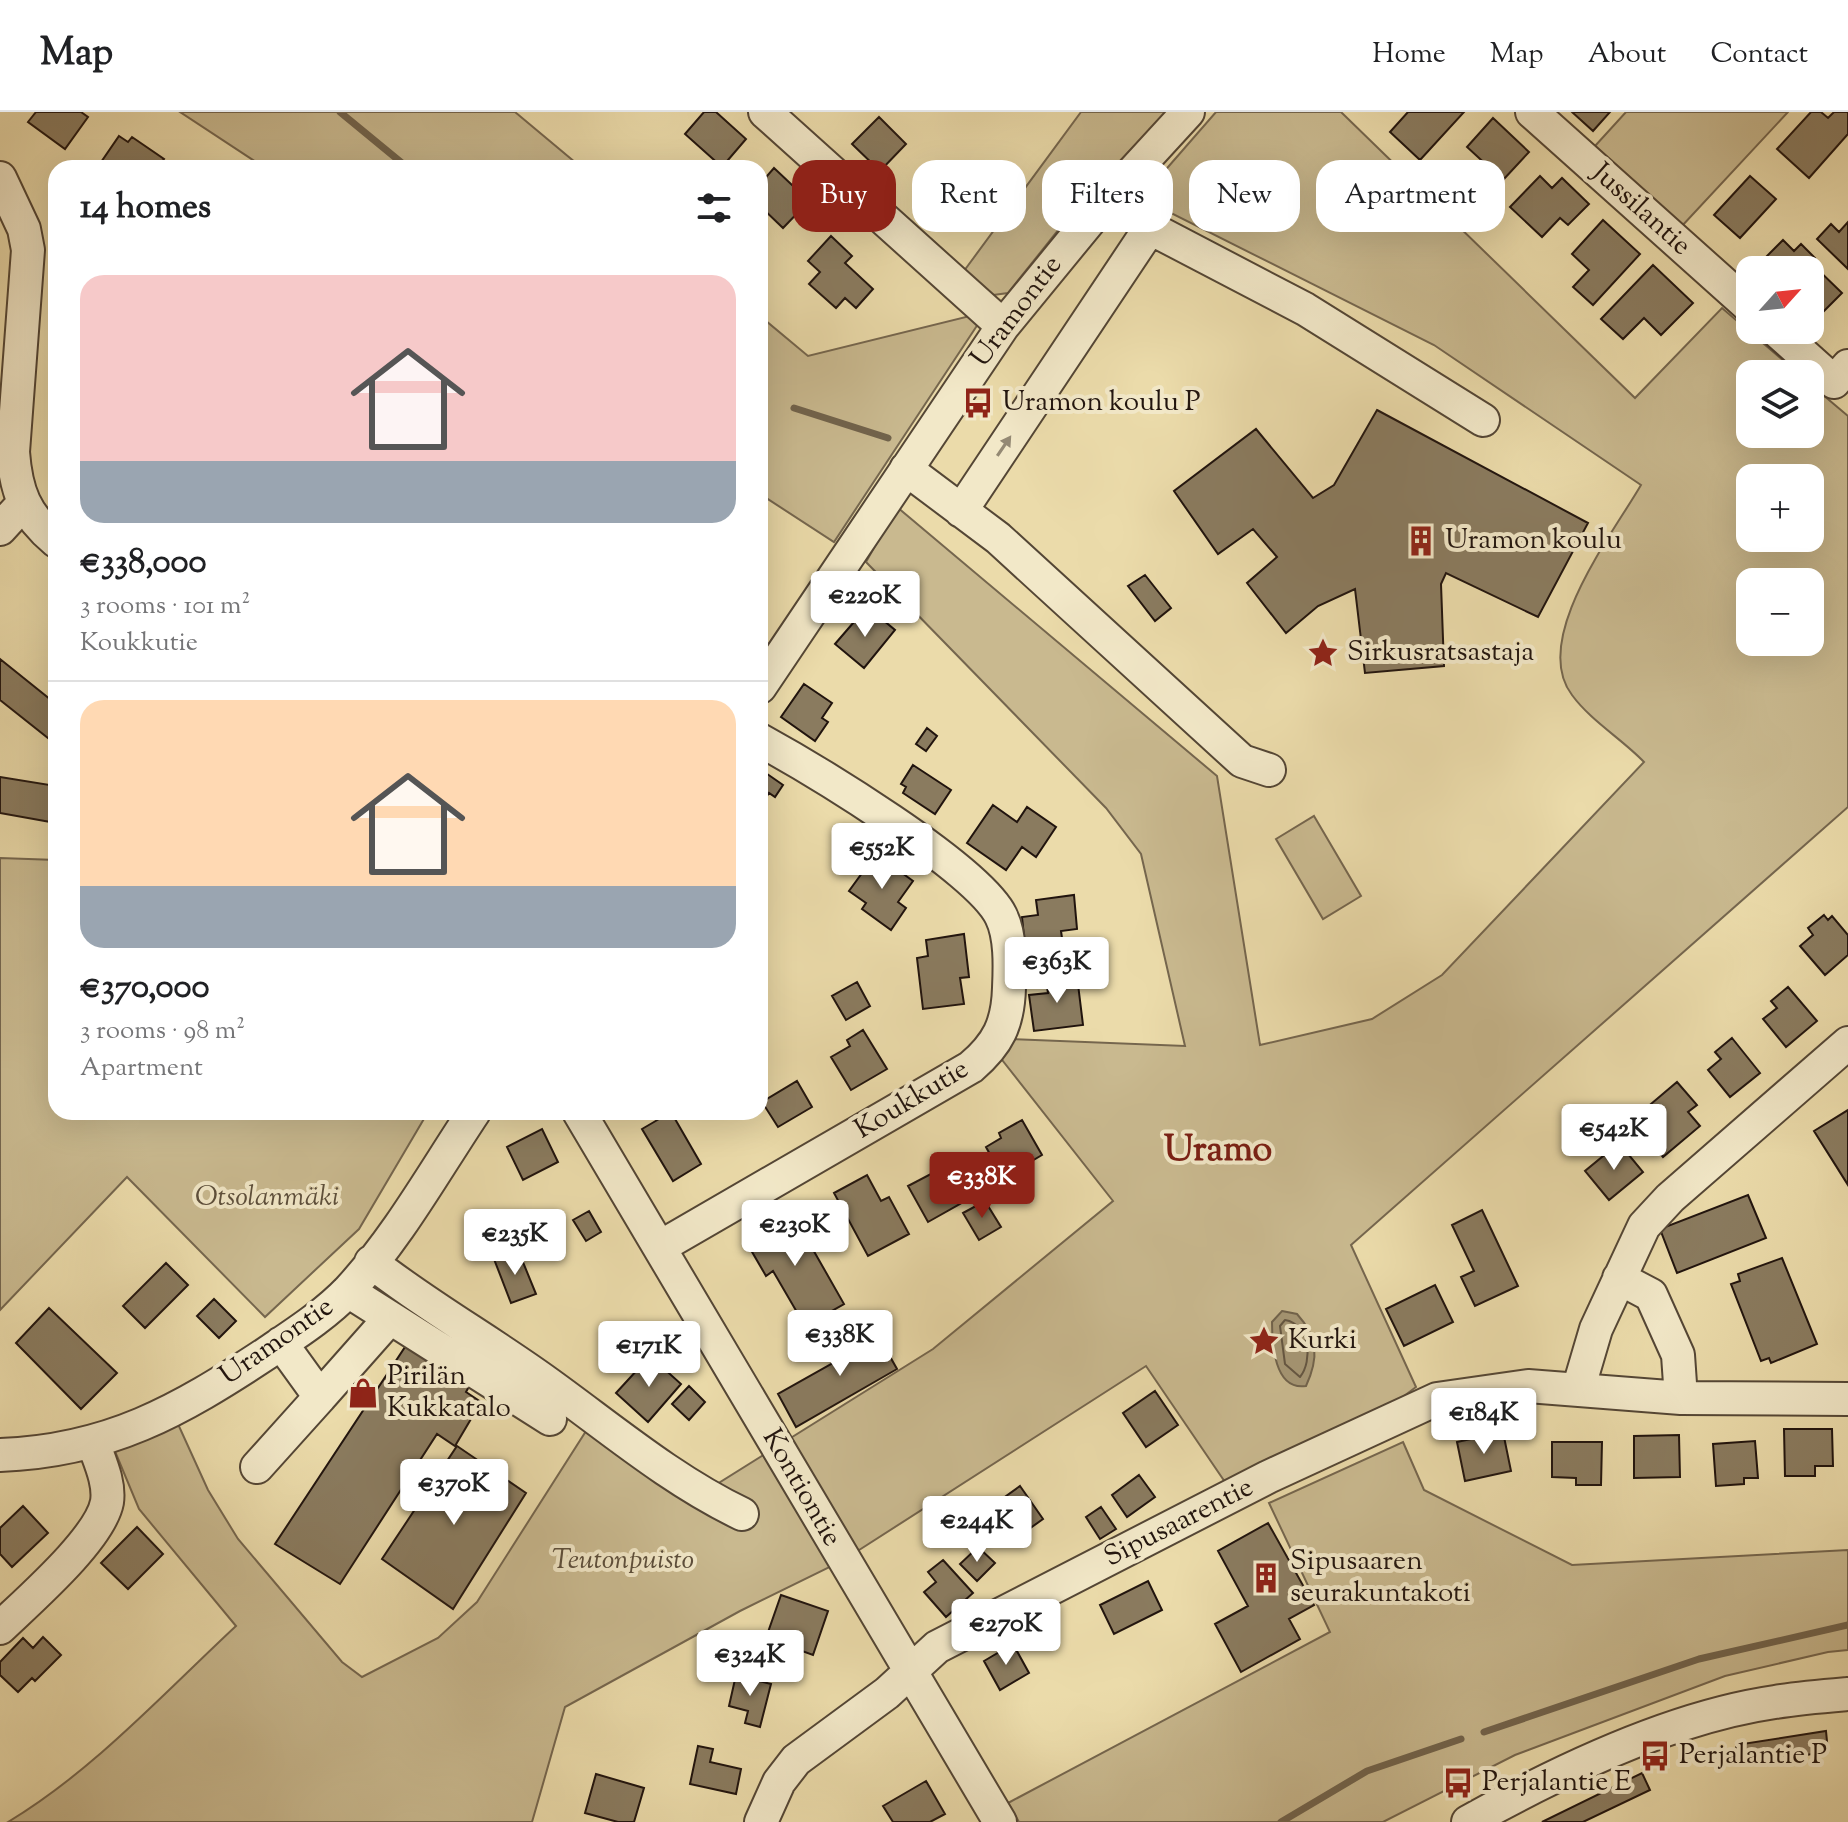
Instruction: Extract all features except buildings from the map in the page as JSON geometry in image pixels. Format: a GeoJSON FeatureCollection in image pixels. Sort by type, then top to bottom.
{"type":"FeatureCollection","features":[{"type":"Feature","properties":{"kind":"street"},"geometry":{"type":"LineString","coordinates":[[765,112],[1003,326]]}},
{"type":"Feature","properties":{"kind":"street","name":"Uramontie"},"geometry":{"type":"LineString","coordinates":[[1144,160],[1188,112]]}},
{"type":"Feature","properties":{"kind":"street","name":"Jussilantie"},"geometry":{"type":"LineString","coordinates":[[1532,112],[1736,294]]}},
{"type":"Feature","properties":{"kind":"street"},"geometry":{"type":"LineString","coordinates":[[0,178],[24,229],[42,250],[13,452],[22,505],[48,534]]}},
{"type":"Feature","properties":{"kind":"street","name":"Uramontie"},"geometry":{"type":"LineString","coordinates":[[768,672],[1003,326],[1081,232]]}},
{"type":"Feature","properties":{"kind":"street"},"geometry":{"type":"LineString","coordinates":[[961,511],[1147,232]]}},
{"type":"Feature","properties":{"kind":"street"},"geometry":{"type":"LineString","coordinates":[[1158,232],[1305,309],[1483,420]]}},
{"type":"Feature","properties":{"kind":"street"},"geometry":{"type":"LineString","coordinates":[[1792,344],[1834,382],[1848,366]]}},
{"type":"Feature","properties":{"kind":"street"},"geometry":{"type":"LineString","coordinates":[[906,469],[1021,559],[1242,761],[1269,770]]}},
{"type":"Feature","properties":{"kind":"street"},"geometry":{"type":"LineString","coordinates":[[0,529],[22,505]]}},
{"type":"Feature","properties":{"kind":"street","name":"Koukkutie"},"geometry":{"type":"LineString","coordinates":[[660,1247],[971,1067],[997,1041],[1008,1014],[1010,962],[1002,918],[992,901],[935,852],[768,745]]}},
{"type":"Feature","properties":{"kind":"street"},"geometry":{"type":"LineString","coordinates":[[1578,1390],[1596,1329],[1644,1226],[1670,1198],[1848,1043]]}},
{"type":"Feature","properties":{"kind":"street","name":"Uramontie"},"geometry":{"type":"LineString","coordinates":[[0,1455],[93,1442],[173,1413],[321,1316],[348,1291],[403,1220],[469,1120]]}},
{"type":"Feature","properties":{"kind":"street","name":"Kontiontie"},"geometry":{"type":"LineString","coordinates":[[584,1120],[842,1561],[1000,1822]]}},
{"type":"Feature","properties":{"kind":"street"},"geometry":{"type":"LineString","coordinates":[[371,1262],[411,1294],[543,1379],[701,1494],[742,1514]]}},
{"type":"Feature","properties":{"kind":"street"},"geometry":{"type":"LineString","coordinates":[[1619,1278],[1651,1295],[1678,1355],[1681,1398]]}},
{"type":"Feature","properties":{"kind":"street"},"geometry":{"type":"LineString","coordinates":[[348,1291],[550,1419]]}},
{"type":"Feature","properties":{"kind":"street"},"geometry":{"type":"LineString","coordinates":[[257,1467],[390,1318]]}},
{"type":"Feature","properties":{"kind":"street"},"geometry":{"type":"LineString","coordinates":[[281,1343],[320,1397]]}},
{"type":"Feature","properties":{"kind":"street","name":"Sipusaarentie"},"geometry":{"type":"LineString","coordinates":[[761,1822],[779,1782],[796,1760],[887,1693],[937,1647],[1397,1415],[1437,1399],[1528,1386],[1681,1398],[1848,1399]]}},
{"type":"Feature","properties":{"kind":"street"},"geometry":{"type":"LineString","coordinates":[[0,1628],[92,1533],[104,1511],[107,1484],[93,1442]]}},
{"type":"Feature","properties":{"kind":"street"},"geometry":{"type":"LineString","coordinates":[[1488,1817],[1565,1771],[1717,1715],[1773,1702],[1848,1694]]}},
{"type":"Feature","properties":{"kind":"green space"},"geometry":{"type":"Polygon","coordinates":[[[180,112],[515,112],[572,160],[253,160],[180,112]]]}},
{"type":"Feature","properties":{"kind":"green space"},"geometry":{"type":"Polygon","coordinates":[[[1081,112],[1167,112],[1121,160],[1046,160],[1081,112]]]}},
{"type":"Feature","properties":{"kind":"green space","name":"Teutonpuisto"},"geometry":{"type":"Polygon","coordinates":[[[1216,112],[1341,112],[1390,160],[1316,160],[1316,232],[1464,232],[1635,398],[1722,308],[1736,320],[1736,344],[1764,344],[1783,360],[1736,360],[1736,448],[1824,448],[1824,396],[1848,416],[1848,807],[1351,1245],[1416,1387],[1392,1405],[1225,1482],[1146,1366],[842,1561],[740,1611],[565,1707],[532,1822],[8,1822],[99,1755],[236,1626],[139,1509],[109,1437],[173,1413],[208,1490],[238,1539],[342,1662],[362,1677],[438,1638],[477,1602],[595,1417],[701,1494],[933,1349],[1113,1201],[999,1056],[1012,1039],[1185,1046],[1141,854],[1106,808],[866,562],[897,507],[1217,776],[1260,1045],[1372,1019],[1442,975],[1644,762],[1572,695],[1562,672],[1561,646],[1580,588],[1641,485],[1434,345],[1209,232],[1300,232],[1300,160],[1189,160],[1189,222],[1173,214],[1173,161],[1216,112]]]}},
{"type":"Feature","properties":{"kind":"green space"},"geometry":{"type":"Polygon","coordinates":[[[1626,112],[1788,112],[1681,227],[1595,146],[1626,112]]]}},
{"type":"Feature","properties":{"kind":"green space"},"geometry":{"type":"Polygon","coordinates":[[[1042,165],[1042,232],[1057,232],[1008,293],[986,296],[961,275],[993,232],[1026,232],[1026,187],[1042,165]]]}},
{"type":"Feature","properties":{"kind":"green space"},"geometry":{"type":"Polygon","coordinates":[[[986,312],[834,542],[768,499],[768,323],[808,356],[986,312]]]}},
{"type":"Feature","properties":{"kind":"green space"},"geometry":{"type":"Polygon","coordinates":[[[1314,816],[1361,896],[1323,919],[1276,839],[1314,816]]]}},
{"type":"Feature","properties":{"kind":"green space","name":"Otsolanmäki"},"geometry":{"type":"Polygon","coordinates":[[[0,858],[48,860],[48,1120],[423,1120],[359,1229],[265,1317],[127,1177],[0,1310],[0,858]]]}},
{"type":"Feature","properties":{"kind":"green space"},"geometry":{"type":"Polygon","coordinates":[[[1403,1442],[1424,1490],[1572,1565],[1848,1550],[1848,1650],[1725,1676],[1515,1755],[1383,1822],[1019,1822],[1008,1803],[1330,1632],[1269,1503],[1403,1442]]]}},
{"type":"Feature","properties":{"kind":"water"},"geometry":{"type":"Polygon","coordinates":[[[1282,1311],[1297,1314],[1313,1340],[1313,1366],[1306,1386],[1295,1386],[1287,1381],[1277,1364],[1272,1322],[1282,1311]]]}},
{"type":"Feature","properties":{"kind":"waterway"},"geometry":{"type":"LineString","coordinates":[[340,112],[398,160]]}},
{"type":"Feature","properties":{"kind":"waterway"},"geometry":{"type":"LineString","coordinates":[[794,408],[888,438]]}},
{"type":"Feature","properties":{"kind":"waterway"},"geometry":{"type":"LineString","coordinates":[[1484,1732],[1699,1659],[1848,1625]]}},
{"type":"Feature","properties":{"kind":"waterway"},"geometry":{"type":"LineString","coordinates":[[1281,1822],[1367,1771],[1461,1739]]}},
{"type":"Feature","properties":{"kind":"place","name":"Uramon koulu P"},"geometry":{"type":"Point","coordinates":[978,403]}},
{"type":"Feature","properties":{"kind":"place","name":"Uramon koulu"},"geometry":{"type":"Point","coordinates":[1421,541]}},
{"type":"Feature","properties":{"kind":"place","name":"Sirkusratsastaja"},"geometry":{"type":"Point","coordinates":[1323,653]}},
{"type":"Feature","properties":{"kind":"place","name":"Kurki"},"geometry":{"type":"Point","coordinates":[1264,1341]}},
{"type":"Feature","properties":{"kind":"place","name":"Pirilän Kukkatalo"},"geometry":{"type":"Point","coordinates":[363,1393]}},
{"type":"Feature","properties":{"kind":"place","name":"Sipusaaren seurakuntakoti"},"geometry":{"type":"Point","coordinates":[1266,1578]}},
{"type":"Feature","properties":{"kind":"place","name":"Perjalantie P"},"geometry":{"type":"Point","coordinates":[1655,1756]}},
{"type":"Feature","properties":{"kind":"place","name":"Perjalantie E"},"geometry":{"type":"Point","coordinates":[1458,1783]}},
{"type":"Feature","properties":{"kind":"district","name":"Uramo"},"geometry":{"type":"Point","coordinates":[1218,1151]}}]}
